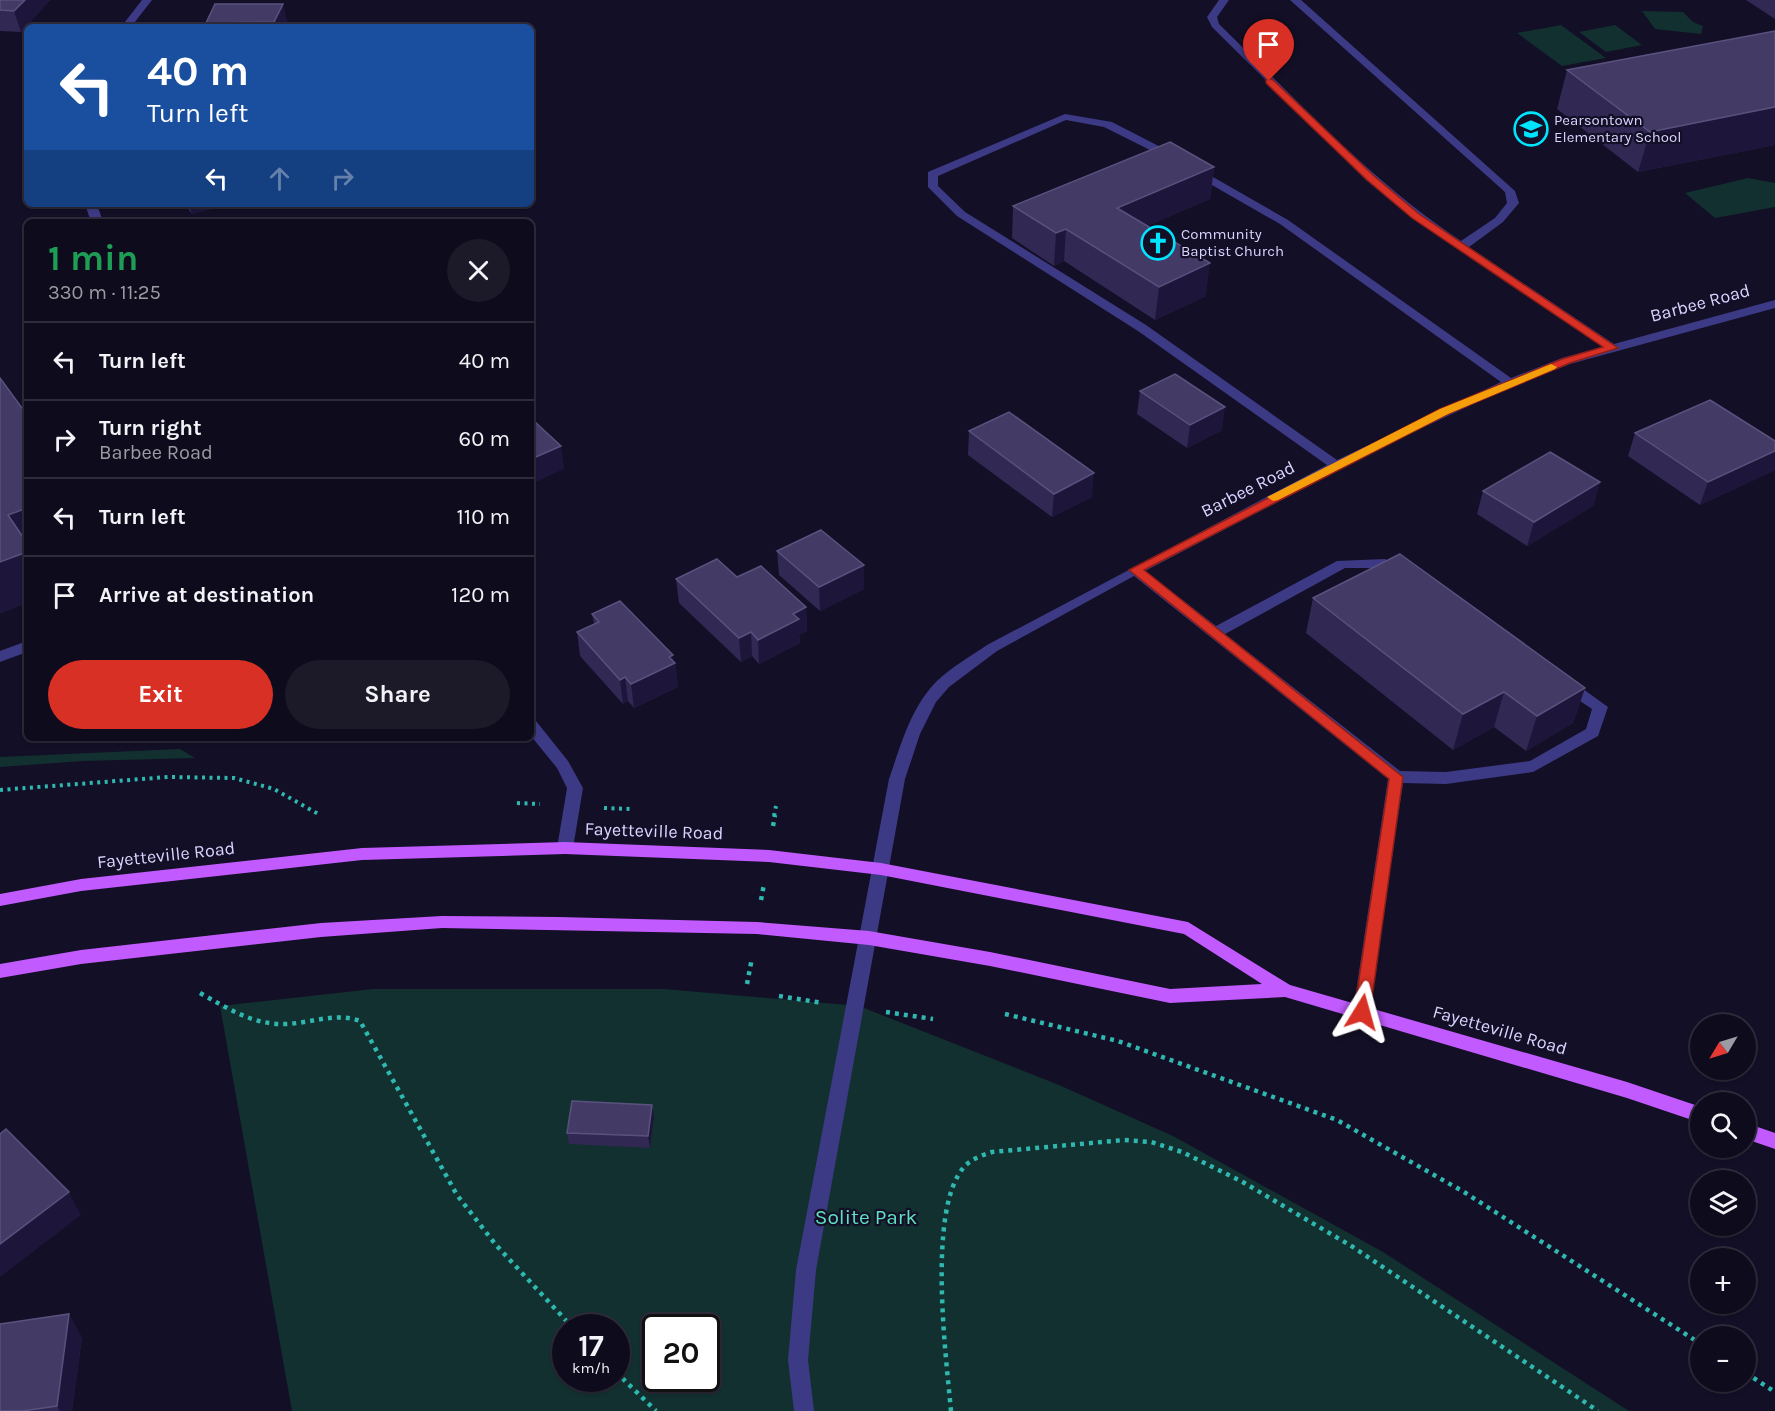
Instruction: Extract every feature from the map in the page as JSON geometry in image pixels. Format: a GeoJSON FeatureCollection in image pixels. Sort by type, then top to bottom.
{"type":"FeatureCollection","features":[{"type":"Feature","properties":{"kind":"main road","name":"Fayetteville Road"},"geometry":{"type":"LineString","coordinates":[[0,900],[81,885],[362,854],[565,848],[769,856],[881,869],[1188,928],[1285,990],[1627,1090],[1690,1111]]}},
{"type":"Feature","properties":{"kind":"main road","name":"Fayetteville Road"},"geometry":{"type":"LineString","coordinates":[[0,971],[81,957],[321,930],[442,922],[757,928],[869,938],[990,959],[1170,996],[1285,990]]}},
{"type":"Feature","properties":{"kind":"main road"},"geometry":{"type":"LineString","coordinates":[[1756,1134],[1775,1141]]}},
{"type":"Feature","properties":{"kind":"street"},"geometry":{"type":"LineString","coordinates":[[128,24],[147,0]]}},
{"type":"Feature","properties":{"kind":"street"},"geometry":{"type":"LineString","coordinates":[[1224,0],[1212,17],[1215,25],[1370,178],[1416,216],[1612,348]]}},
{"type":"Feature","properties":{"kind":"street"},"geometry":{"type":"LineString","coordinates":[[1295,0],[1510,191],[1513,204],[1499,220],[1461,247]]}},
{"type":"Feature","properties":{"kind":"street"},"geometry":{"type":"LineString","coordinates":[[1336,465],[1142,328],[961,214],[933,187],[932,174],[1065,117],[1085,117],[1116,125],[1284,222],[1510,383]]}},
{"type":"Feature","properties":{"kind":"street","name":"Barbee Road"},"geometry":{"type":"LineString","coordinates":[[804,1411],[799,1386],[798,1340],[806,1270],[853,1007],[869,938],[897,779],[912,734],[930,699],[944,683],[992,648],[1135,570],[1336,465],[1444,412],[1566,361],[1775,304]]}},
{"type":"Feature","properties":{"kind":"street"},"geometry":{"type":"LineString","coordinates":[[1215,633],[1342,564],[1385,564],[1414,583]]}},
{"type":"Feature","properties":{"kind":"street"},"geometry":{"type":"LineString","coordinates":[[1135,570],[1396,777],[1446,778],[1533,766],[1593,732],[1600,707],[1551,674]]}},
{"type":"Feature","properties":{"kind":"street"},"geometry":{"type":"LineString","coordinates":[[0,657],[24,647]]}},
{"type":"Feature","properties":{"kind":"street"},"geometry":{"type":"LineString","coordinates":[[534,728],[563,765],[575,788],[565,848]]}},
{"type":"Feature","properties":{"kind":"street"},"geometry":{"type":"LineString","coordinates":[[1362,1012],[1396,777]]}},
{"type":"Feature","properties":{"kind":"path"},"geometry":{"type":"LineString","coordinates":[[0,790],[168,777],[234,778],[274,789],[320,815]]}},
{"type":"Feature","properties":{"kind":"path"},"geometry":{"type":"LineString","coordinates":[[747,984],[776,806]]}},
{"type":"Feature","properties":{"kind":"path"},"geometry":{"type":"LineString","coordinates":[[200,993],[251,1021],[286,1024],[347,1016],[360,1021],[371,1037],[438,1165],[471,1214],[498,1249],[560,1314]]}},
{"type":"Feature","properties":{"kind":"path"},"geometry":{"type":"LineString","coordinates":[[1005,1014],[1118,1041],[1337,1120],[1464,1192],[1690,1337]]}},
{"type":"Feature","properties":{"kind":"path"},"geometry":{"type":"LineString","coordinates":[[951,1411],[943,1321],[944,1239],[952,1190],[964,1166],[991,1152],[1131,1141],[1168,1147],[1227,1175],[1307,1219],[1598,1411]]}},
{"type":"Feature","properties":{"kind":"path"},"geometry":{"type":"LineString","coordinates":[[1756,1380],[1775,1392]]}},
{"type":"Feature","properties":{"kind":"path"},"geometry":{"type":"LineString","coordinates":[[630,1386],[656,1411]]}},
{"type":"Feature","properties":{"kind":"green space"},"geometry":{"type":"Polygon","coordinates":[[[1642,11],[1683,12],[1693,22],[1703,26],[1701,34],[1655,29],[1642,11]]]}},
{"type":"Feature","properties":{"kind":"green space"},"geometry":{"type":"Polygon","coordinates":[[[1561,25],[1606,58],[1562,66],[1517,33],[1561,25]]]}},
{"type":"Feature","properties":{"kind":"green space"},"geometry":{"type":"Polygon","coordinates":[[[1615,25],[1642,45],[1606,52],[1579,32],[1615,25]]]}},
{"type":"Feature","properties":{"kind":"green space"},"geometry":{"type":"Polygon","coordinates":[[[1748,178],[1775,183],[1775,207],[1715,218],[1685,193],[1748,178]]]}},
{"type":"Feature","properties":{"kind":"green space"},"geometry":{"type":"Polygon","coordinates":[[[180,749],[195,758],[83,761],[0,767],[0,757],[180,749]]]}},
{"type":"Feature","properties":{"kind":"green space","name":"Solite Park"},"geometry":{"type":"Polygon","coordinates":[[[373,989],[664,989],[859,1006],[1059,1085],[1173,1136],[1383,1252],[1629,1411],[292,1411],[220,1006],[373,989]]]}},
{"type":"Feature","properties":{"kind":"building"},"geometry":{"type":"Polygon","coordinates":[[[0,0],[25,0],[14,11],[0,10],[0,0]]]}},
{"type":"Feature","properties":{"kind":"building"},"geometry":{"type":"Polygon","coordinates":[[[215,4],[283,4],[274,22],[206,23],[215,4]]]}},
{"type":"Feature","properties":{"kind":"building"},"geometry":{"type":"Polygon","coordinates":[[[1775,31],[1775,107],[1650,132],[1567,70],[1775,31]]]}},
{"type":"Feature","properties":{"kind":"building"},"geometry":{"type":"Polygon","coordinates":[[[1170,142],[1214,167],[1117,208],[1210,263],[1159,287],[1066,229],[1056,233],[1013,206],[1170,142]]]}},
{"type":"Feature","properties":{"kind":"building"},"geometry":{"type":"Polygon","coordinates":[[[1175,374],[1225,407],[1190,425],[1140,391],[1175,374]]]}},
{"type":"Feature","properties":{"kind":"building"},"geometry":{"type":"Polygon","coordinates":[[[0,378],[24,411],[24,509],[8,515],[24,539],[24,553],[0,562],[0,378]]]}},
{"type":"Feature","properties":{"kind":"building"},"geometry":{"type":"Polygon","coordinates":[[[1710,400],[1775,441],[1775,451],[1708,482],[1635,433],[1710,400]]]}},
{"type":"Feature","properties":{"kind":"building"},"geometry":{"type":"Polygon","coordinates":[[[1009,412],[1094,473],[1054,494],[969,431],[1009,412]]]}},
{"type":"Feature","properties":{"kind":"building"},"geometry":{"type":"Polygon","coordinates":[[[535,422],[561,446],[534,458],[535,422]]]}},
{"type":"Feature","properties":{"kind":"building"},"geometry":{"type":"Polygon","coordinates":[[[1550,452],[1600,482],[1534,522],[1483,491],[1550,452]]]}},
{"type":"Feature","properties":{"kind":"building"},"geometry":{"type":"Polygon","coordinates":[[[821,530],[864,565],[819,587],[777,551],[821,530]]]}},
{"type":"Feature","properties":{"kind":"building"},"geometry":{"type":"Polygon","coordinates":[[[1400,554],[1585,688],[1537,716],[1504,692],[1463,714],[1313,598],[1400,554]]]}},
{"type":"Feature","properties":{"kind":"building"},"geometry":{"type":"Polygon","coordinates":[[[717,559],[737,577],[761,566],[806,607],[793,614],[799,619],[758,640],[751,632],[739,638],[676,579],[717,559]]]}},
{"type":"Feature","properties":{"kind":"building"},"geometry":{"type":"Polygon","coordinates":[[[620,601],[673,655],[669,657],[675,663],[631,684],[625,677],[620,680],[577,632],[599,622],[592,614],[620,601]]]}},
{"type":"Feature","properties":{"kind":"building"},"geometry":{"type":"Polygon","coordinates":[[[572,1101],[652,1105],[648,1136],[567,1133],[572,1101]]]}},
{"type":"Feature","properties":{"kind":"building"},"geometry":{"type":"Polygon","coordinates":[[[6,1129],[69,1192],[0,1244],[0,1134],[6,1129]]]}},
{"type":"Feature","properties":{"kind":"building"},"geometry":{"type":"Polygon","coordinates":[[[69,1314],[57,1406],[22,1411],[0,1411],[0,1324],[69,1314]]]}},
{"type":"Feature","properties":{"kind":"slow traffic"},"geometry":{"type":"LineString","coordinates":[[1273,497],[1444,412],[1551,367]]}},
{"type":"Feature","properties":{"kind":"place","name":"Pearsontown Elementary School"},"geometry":{"type":"Point","coordinates":[1531,129]}},
{"type":"Feature","properties":{"kind":"place","name":"Community Baptist Church"},"geometry":{"type":"Point","coordinates":[1158,243]}},
{"type":"Feature","properties":{"kind":"route"},"geometry":{"type":"LineString","coordinates":[[1269,81],[1370,178],[1416,216],[1612,348],[1566,361],[1444,412],[1383,441],[1135,570],[1396,777],[1362,1012]]}}]}
